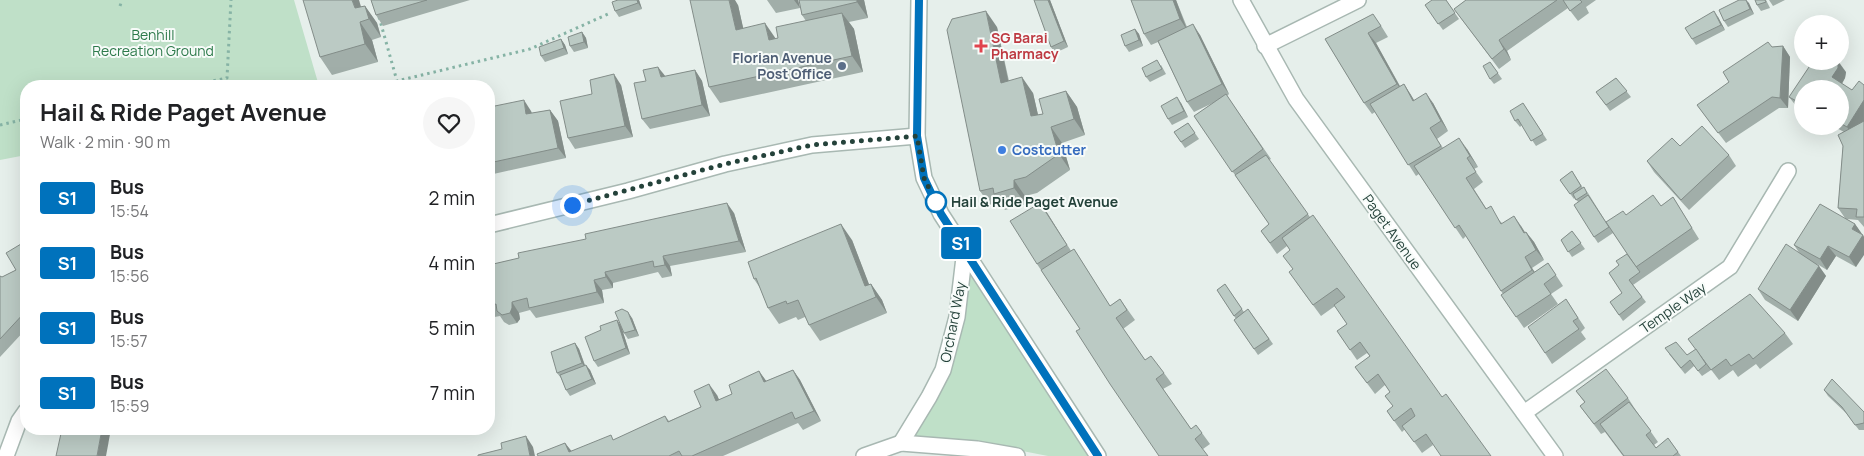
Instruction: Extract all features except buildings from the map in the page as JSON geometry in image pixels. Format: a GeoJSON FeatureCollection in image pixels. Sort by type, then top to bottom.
{"type":"FeatureCollection","features":[{"type":"Feature","properties":{"kind":"street","name":"Paget Avenue"},"geometry":{"type":"LineString","coordinates":[[1241,0],[1296,99],[1555,456]]}},
{"type":"Feature","properties":{"kind":"street"},"geometry":{"type":"LineString","coordinates":[[1265,46],[1358,0]]}},
{"type":"Feature","properties":{"kind":"street"},"geometry":{"type":"LineString","coordinates":[[921,1],[917,136],[924,178],[941,214],[1098,456]]}},
{"type":"Feature","properties":{"kind":"street"},"geometry":{"type":"LineString","coordinates":[[495,224],[628,191],[725,164],[812,145],[917,136]]}},
{"type":"Feature","properties":{"kind":"street","name":"Temple Way"},"geometry":{"type":"LineString","coordinates":[[1524,413],[1730,267],[1788,171]]}},
{"type":"Feature","properties":{"kind":"street","name":"Orchard Way"},"geometry":{"type":"LineString","coordinates":[[900,443],[929,397],[943,370],[956,317],[965,249]]}},
{"type":"Feature","properties":{"kind":"street"},"geometry":{"type":"LineString","coordinates":[[6,456],[20,419]]}},
{"type":"Feature","properties":{"kind":"street"},"geometry":{"type":"LineString","coordinates":[[864,456],[900,443],[977,449],[1017,456]]}},
{"type":"Feature","properties":{"kind":"path"},"geometry":{"type":"LineString","coordinates":[[120,6],[122,0]]}},
{"type":"Feature","properties":{"kind":"path"},"geometry":{"type":"LineString","coordinates":[[217,80],[227,78],[232,0]]}},
{"type":"Feature","properties":{"kind":"path"},"geometry":{"type":"LineString","coordinates":[[376,9],[397,80]]}},
{"type":"Feature","properties":{"kind":"path"},"geometry":{"type":"LineString","coordinates":[[401,80],[530,49],[608,14]]}},
{"type":"Feature","properties":{"kind":"path"},"geometry":{"type":"LineString","coordinates":[[0,125],[20,120]]}},
{"type":"Feature","properties":{"kind":"green space","name":"Benhill Recreation Ground"},"geometry":{"type":"Polygon","coordinates":[[[0,0],[294,0],[317,80],[20,80],[20,156],[0,160],[0,0]]]}},
{"type":"Feature","properties":{"kind":"green space"},"geometry":{"type":"Polygon","coordinates":[[[969,266],[1091,456],[1048,456],[977,442],[911,438],[935,400],[969,266]]]}},
{"type":"Feature","properties":{"kind":"bus line","name":"S1"},"geometry":{"type":"LineString","coordinates":[[919,0],[917,136],[924,178],[941,214],[1098,456]]}},
{"type":"Feature","properties":{"kind":"place","name":"SG Barai Pharmacy"},"geometry":{"type":"Point","coordinates":[981,46]}},
{"type":"Feature","properties":{"kind":"place","name":"Florian Avenue Post Office"},"geometry":{"type":"Point","coordinates":[842,66]}},
{"type":"Feature","properties":{"kind":"place","name":"Costcutter"},"geometry":{"type":"Point","coordinates":[1002,150]}},
{"type":"Feature","properties":{"kind":"place","name":"Hail & Ride Paget Avenue"},"geometry":{"type":"Point","coordinates":[936,202]}},
{"type":"Feature","properties":{"kind":"route"},"geometry":{"type":"LineString","coordinates":[[572,205],[725,164],[812,145],[917,136],[924,178],[936,202]]}}]}
